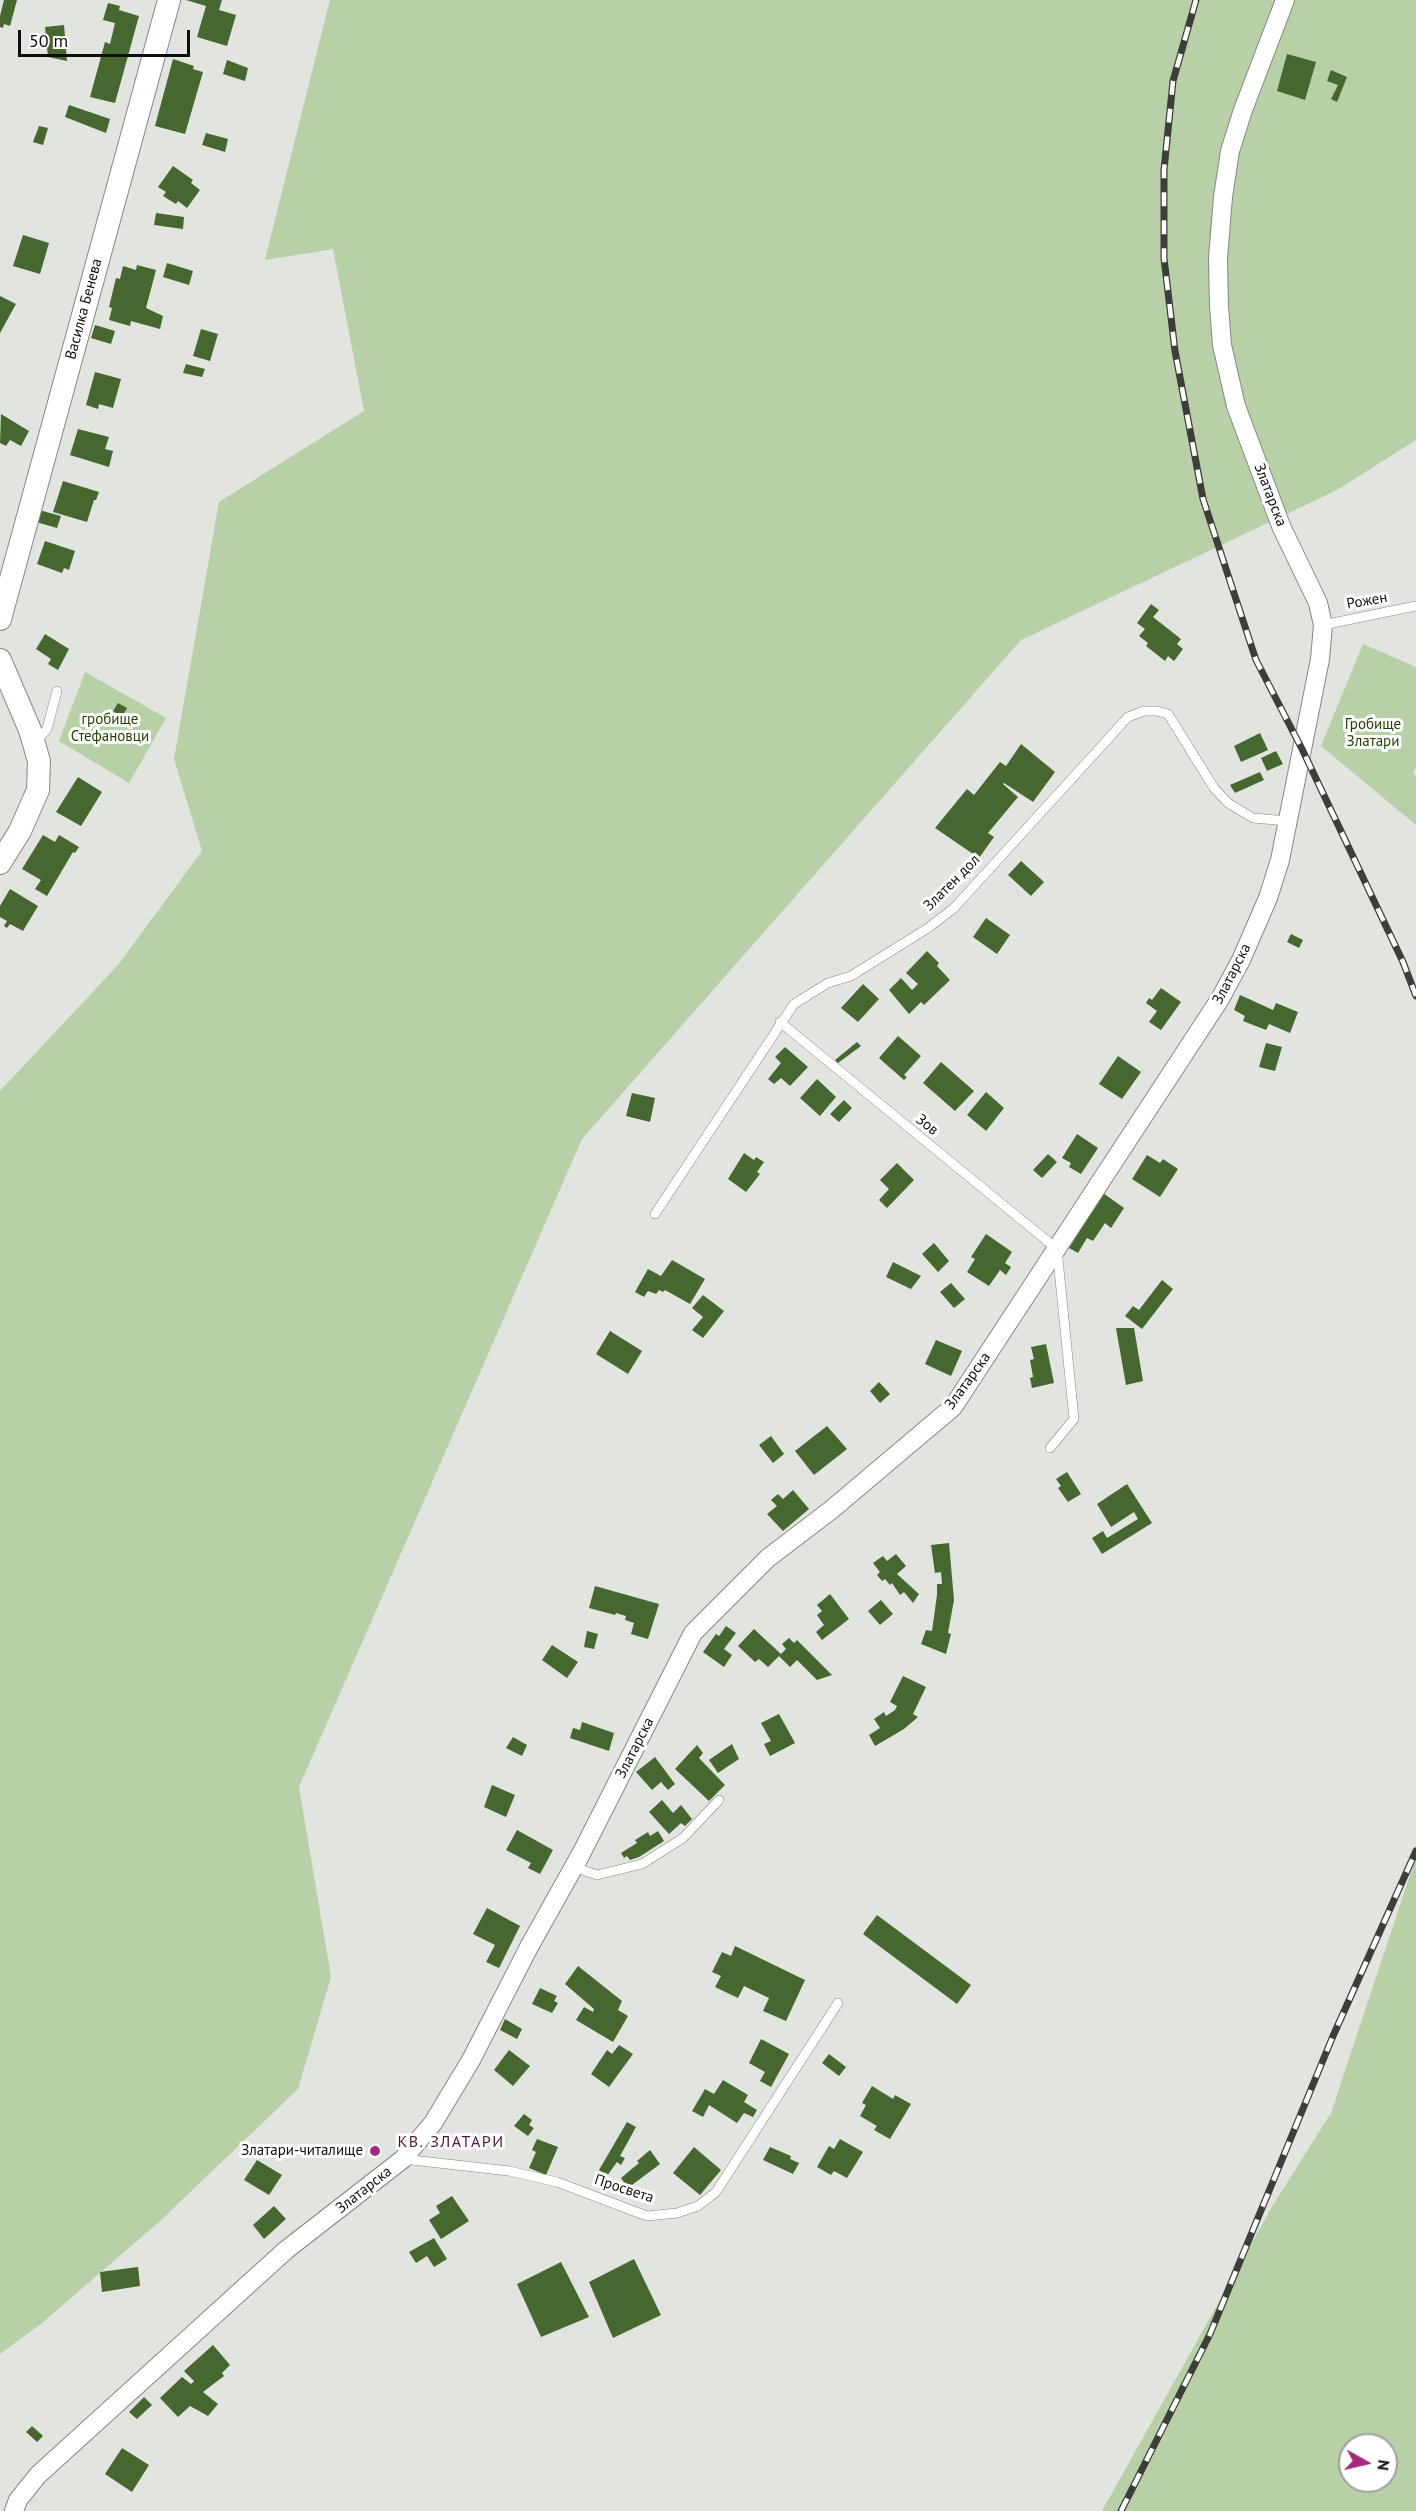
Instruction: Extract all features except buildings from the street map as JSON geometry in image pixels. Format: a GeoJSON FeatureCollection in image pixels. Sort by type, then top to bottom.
{"type":"FeatureCollection","features":[{"type":"Feature","properties":{"kind":"street","name":"Василка Бенева"},"geometry":{"type":"LineString","coordinates":[[0,619],[169,0]]}},
{"type":"Feature","properties":{"kind":"street","name":"Златарска"},"geometry":{"type":"LineString","coordinates":[[14,2511],[18,2500],[38,2475],[286,2250],[404,2159],[433,2123],[460,2079],[574,1867],[693,1633],[768,1558],[831,1510],[953,1407],[1220,999],[1241,960],[1268,898],[1280,860],[1320,659],[1323,625],[1318,603],[1281,526],[1236,406],[1222,345],[1218,258],[1223,197],[1230,151],[1243,110],[1285,0]]}},
{"type":"Feature","properties":{"kind":"street"},"geometry":{"type":"LineString","coordinates":[[0,660],[21,707],[39,761],[38,790],[20,831],[0,863]]}},
{"type":"Feature","properties":{"kind":"lane","name":"Рожен"},"geometry":{"type":"LineString","coordinates":[[1323,625],[1416,606]]}},
{"type":"Feature","properties":{"kind":"lane"},"geometry":{"type":"LineString","coordinates":[[34,743],[47,729],[57,691]]}},
{"type":"Feature","properties":{"kind":"lane","name":"Златен дол"},"geometry":{"type":"LineString","coordinates":[[655,1215],[794,1004],[828,983],[851,976],[928,928],[954,908],[1128,717],[1144,711],[1168,714],[1214,789],[1228,803],[1252,818],[1288,821]]}},
{"type":"Feature","properties":{"kind":"lane","name":"Зов"},"geometry":{"type":"LineString","coordinates":[[780,1022],[1057,1249]]}},
{"type":"Feature","properties":{"kind":"lane"},"geometry":{"type":"LineString","coordinates":[[1050,1448],[1074,1419],[1057,1249]]}},
{"type":"Feature","properties":{"kind":"lane"},"geometry":{"type":"LineString","coordinates":[[574,1867],[597,1875],[642,1864],[683,1838],[719,1800]]}},
{"type":"Feature","properties":{"kind":"lane","name":"Просвета"},"geometry":{"type":"LineString","coordinates":[[404,2159],[498,2169],[557,2182],[647,2216],[678,2214],[698,2206],[716,2192],[838,2003]]}},
{"type":"Feature","properties":{"kind":"green space"},"geometry":{"type":"Polygon","coordinates":[[[330,0],[1416,0],[1416,440],[1337,490],[1021,640],[582,1139],[299,1787],[331,1977],[298,2089],[159,2222],[42,2323],[0,2354],[0,1091],[118,965],[202,851],[174,759],[219,502],[364,411],[333,249],[265,260],[330,0]]]}},
{"type":"Feature","properties":{"kind":"green space","name":"Гробище Златари"},"geometry":{"type":"Polygon","coordinates":[[[1363,644],[1416,667],[1416,768],[1413,773],[1416,776],[1416,825],[1321,746],[1363,644]]]}},
{"type":"Feature","properties":{"kind":"green space","name":"гробище Стефановци"},"geometry":{"type":"Polygon","coordinates":[[[85,672],[166,718],[129,783],[59,741],[85,672]]]}},
{"type":"Feature","properties":{"kind":"green space"},"geometry":{"type":"Polygon","coordinates":[[[1416,1857],[1416,2511],[1102,2511],[1273,2205],[1331,2113],[1416,1857]]]}},
{"type":"Feature","properties":{"kind":"railway"},"geometry":{"type":"LineString","coordinates":[[1196,0],[1173,81],[1164,170],[1164,258],[1175,351],[1203,499],[1256,660],[1302,749],[1403,962],[1416,996]]}},
{"type":"Feature","properties":{"kind":"railway"},"geometry":{"type":"LineString","coordinates":[[1121,2511],[1210,2334],[1333,2036],[1416,1851]]}},
{"type":"Feature","properties":{"kind":"place","name":"Златари-читалище"},"geometry":{"type":"Point","coordinates":[375,2151]}},
{"type":"Feature","properties":{"kind":"district","name":"КВ. ЗЛАТАРИ"},"geometry":{"type":"Point","coordinates":[451,2142]}}]}
